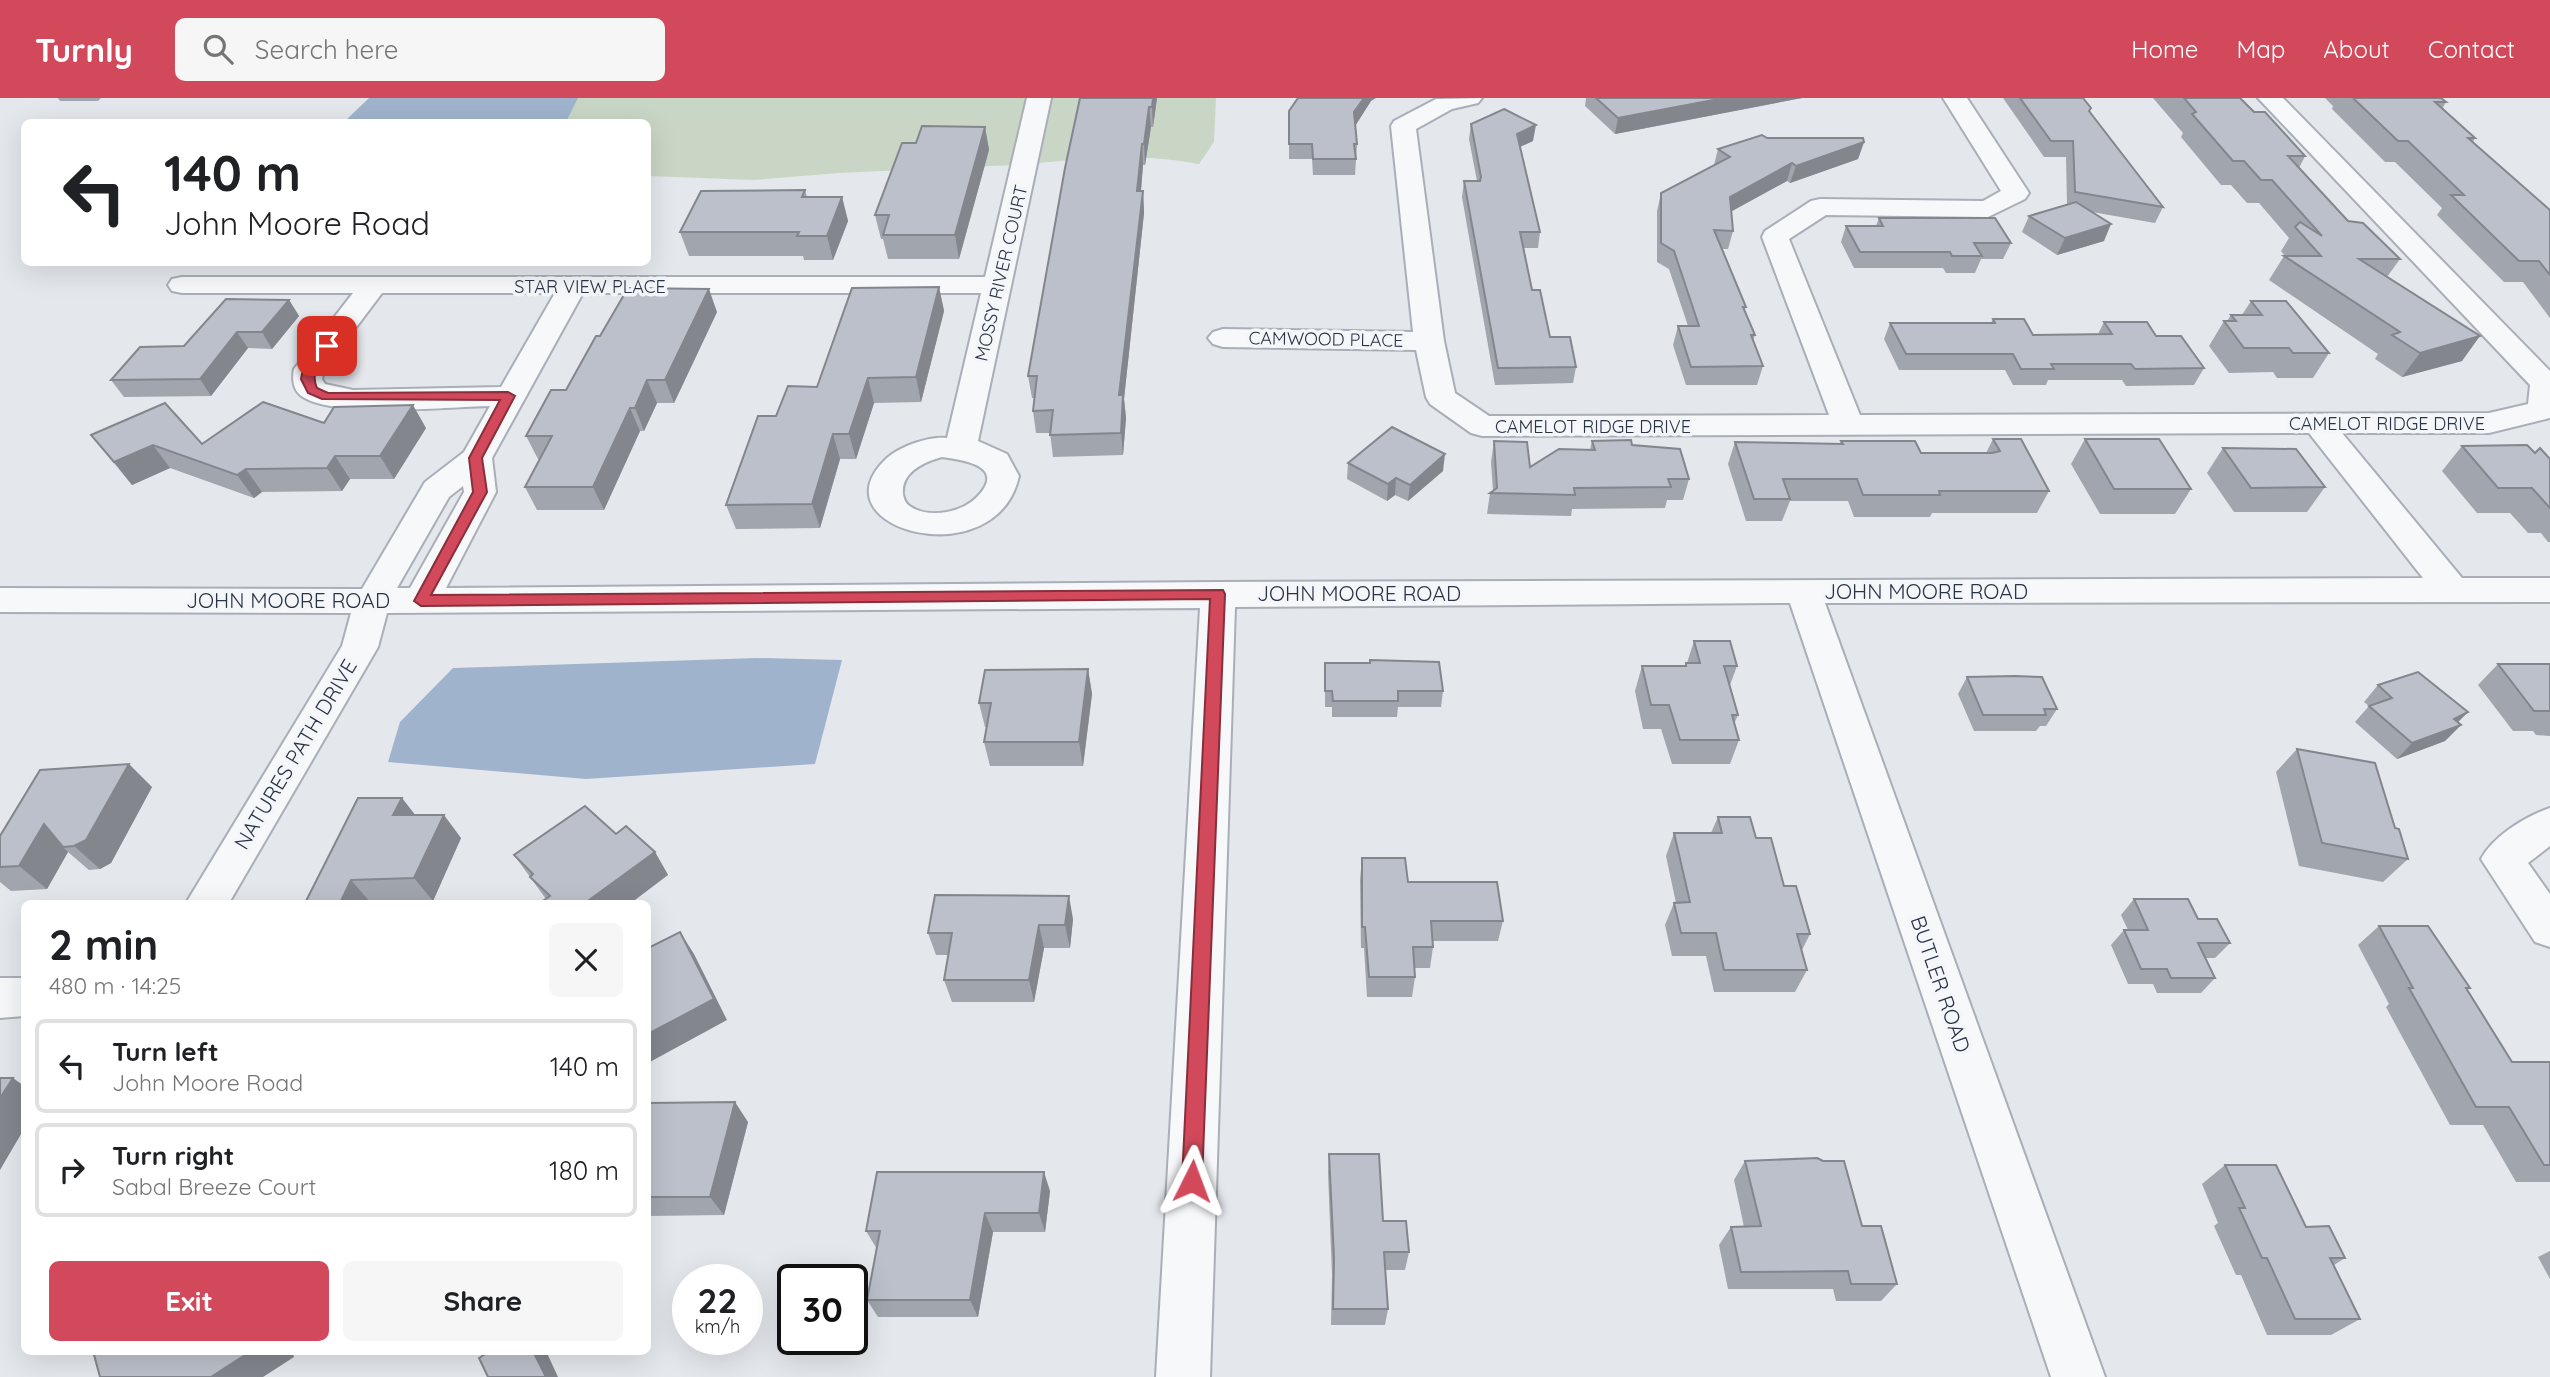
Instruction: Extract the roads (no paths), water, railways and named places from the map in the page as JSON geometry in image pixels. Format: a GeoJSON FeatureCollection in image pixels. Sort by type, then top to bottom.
{"type":"FeatureCollection","features":[{"type":"Feature","properties":{"kind":"street","name":"MOSSY RIVER COURT"},"geometry":{"type":"LineString","coordinates":[[961,447],[1039,98]]}},
{"type":"Feature","properties":{"kind":"street","name":"CAMELOT RIDGE DRIVE"},"geometry":{"type":"LineString","coordinates":[[1470,98],[1444,104],[1403,126],[1429,341],[1441,397],[1482,426],[2489,423],[2543,410],[2545,383],[2270,98]]}},
{"type":"Feature","properties":{"kind":"street"},"geometry":{"type":"LineString","coordinates":[[1848,425],[1775,237],[1820,208],[1988,209],[2016,193],[1955,98]]}},
{"type":"Feature","properties":{"kind":"street","name":"STAR VIEW PLACE"},"geometry":{"type":"LineString","coordinates":[[182,285],[999,285]]}},
{"type":"Feature","properties":{"kind":"street"},"geometry":{"type":"LineString","coordinates":[[373,286],[309,369],[307,379],[312,390],[327,397],[354,398],[508,396]]}},
{"type":"Feature","properties":{"kind":"street"},"geometry":{"type":"LineString","coordinates":[[421,601],[480,492],[476,458],[508,396],[573,286]]}},
{"type":"Feature","properties":{"kind":"street","name":"CAMWOOD PLACE"},"geometry":{"type":"LineString","coordinates":[[1223,338],[1429,341]]}},
{"type":"Feature","properties":{"kind":"street"},"geometry":{"type":"LineString","coordinates":[[2318,424],[2452,590]]}},
{"type":"Feature","properties":{"kind":"street","name":"NATURES PATH DRIVE"},"geometry":{"type":"LineString","coordinates":[[208,900],[360,646],[372,601],[437,490],[476,458]]}},
{"type":"Feature","properties":{"kind":"street"},"geometry":{"type":"LineString","coordinates":[[421,518],[466,519]]}},
{"type":"Feature","properties":{"kind":"street","name":"JOHN MOORE ROAD"},"geometry":{"type":"LineString","coordinates":[[0,600],[421,601],[1218,594],[2550,590]]}},
{"type":"Feature","properties":{"kind":"street","name":"BUTLER ROAD"},"geometry":{"type":"LineString","coordinates":[[1803,591],[2078,1377]]}},
{"type":"Feature","properties":{"kind":"street"},"geometry":{"type":"LineString","coordinates":[[1183,1377],[1218,594]]}},
{"type":"Feature","properties":{"kind":"street"},"geometry":{"type":"LineString","coordinates":[[2550,824],[2502,859],[2550,929]]}},
{"type":"Feature","properties":{"kind":"street"},"geometry":{"type":"LineString","coordinates":[[0,998],[21,998]]}},
{"type":"Feature","properties":{"kind":"water"},"geometry":{"type":"Polygon","coordinates":[[[369,98],[578,98],[568,119],[347,119],[369,98]]]}},
{"type":"Feature","properties":{"kind":"water"},"geometry":{"type":"Polygon","coordinates":[[[757,658],[842,660],[815,764],[586,779],[388,762],[400,722],[453,668],[757,658]]]}}]}
